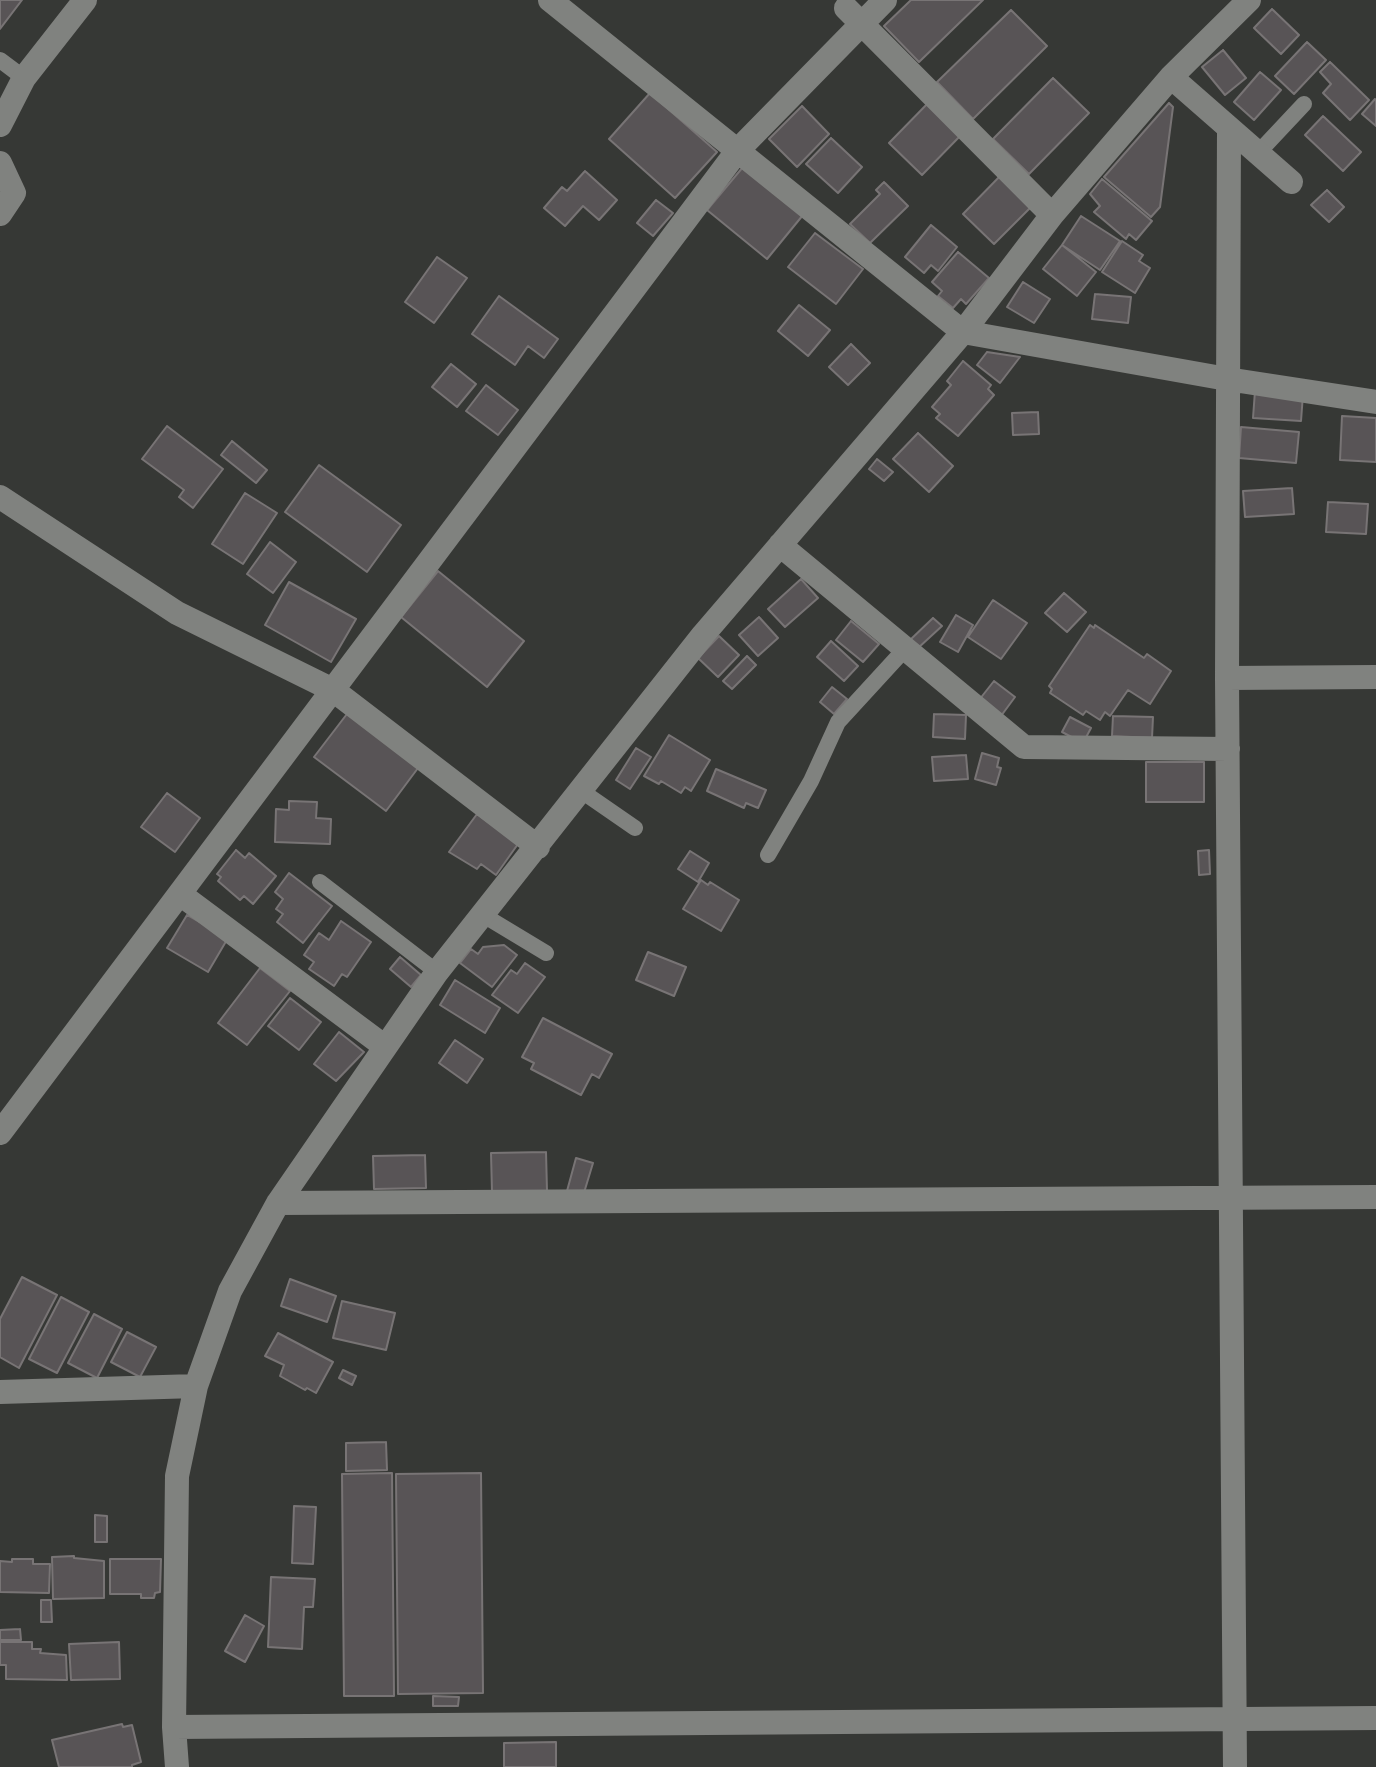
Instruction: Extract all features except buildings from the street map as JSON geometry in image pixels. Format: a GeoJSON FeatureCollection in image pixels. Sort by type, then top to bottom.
{"type":"FeatureCollection","features":[{"type":"Feature","properties":{"kind":"street"},"geometry":{"type":"LineString","coordinates":[[0,125],[24,78],[85,0]]}},
{"type":"Feature","properties":{"kind":"street"},"geometry":{"type":"LineString","coordinates":[[550,0],[963,332],[1376,402]]}},
{"type":"Feature","properties":{"kind":"street"},"geometry":{"type":"LineString","coordinates":[[0,1133],[738,150],[854,16],[885,0]]}},
{"type":"Feature","properties":{"kind":"street"},"geometry":{"type":"LineString","coordinates":[[177,1767],[174,1727],[177,1476],[196,1386],[230,1291],[278,1203],[437,972],[703,635],[963,332],[1052,215],[1171,77],[1249,0]]}},
{"type":"Feature","properties":{"kind":"street"},"geometry":{"type":"LineString","coordinates":[[854,16],[1052,215]]}},
{"type":"Feature","properties":{"kind":"street"},"geometry":{"type":"LineString","coordinates":[[1171,77],[1291,182]]}},
{"type":"Feature","properties":{"kind":"street"},"geometry":{"type":"LineString","coordinates":[[1229,128],[1227,678],[1235,1767]]}},
{"type":"Feature","properties":{"kind":"street"},"geometry":{"type":"LineString","coordinates":[[0,163],[14,193],[0,214]]}},
{"type":"Feature","properties":{"kind":"street"},"geometry":{"type":"LineString","coordinates":[[0,497],[177,613],[333,690],[538,847]]}},
{"type":"Feature","properties":{"kind":"street"},"geometry":{"type":"LineString","coordinates":[[780,545],[1024,747],[1228,749]]}},
{"type":"Feature","properties":{"kind":"street"},"geometry":{"type":"LineString","coordinates":[[1227,678],[1376,677]]}},
{"type":"Feature","properties":{"kind":"street"},"geometry":{"type":"LineString","coordinates":[[180,894],[384,1046]]}},
{"type":"Feature","properties":{"kind":"street"},"geometry":{"type":"LineString","coordinates":[[278,1203],[1376,1197]]}},
{"type":"Feature","properties":{"kind":"street"},"geometry":{"type":"LineString","coordinates":[[0,1392],[196,1386]]}},
{"type":"Feature","properties":{"kind":"street"},"geometry":{"type":"LineString","coordinates":[[174,1727],[1376,1718]]}},
{"type":"Feature","properties":{"kind":"lane"},"geometry":{"type":"LineString","coordinates":[[0,60],[24,78]]}},
{"type":"Feature","properties":{"kind":"lane"},"geometry":{"type":"LineString","coordinates":[[1258,153],[1304,104]]}},
{"type":"Feature","properties":{"kind":"lane"},"geometry":{"type":"LineString","coordinates":[[768,855],[811,781],[838,722],[905,649]]}},
{"type":"Feature","properties":{"kind":"lane"},"geometry":{"type":"LineString","coordinates":[[580,790],[635,828]]}},
{"type":"Feature","properties":{"kind":"lane"},"geometry":{"type":"LineString","coordinates":[[320,882],[437,972]]}},
{"type":"Feature","properties":{"kind":"lane"},"geometry":{"type":"LineString","coordinates":[[483,915],[546,953]]}}]}
